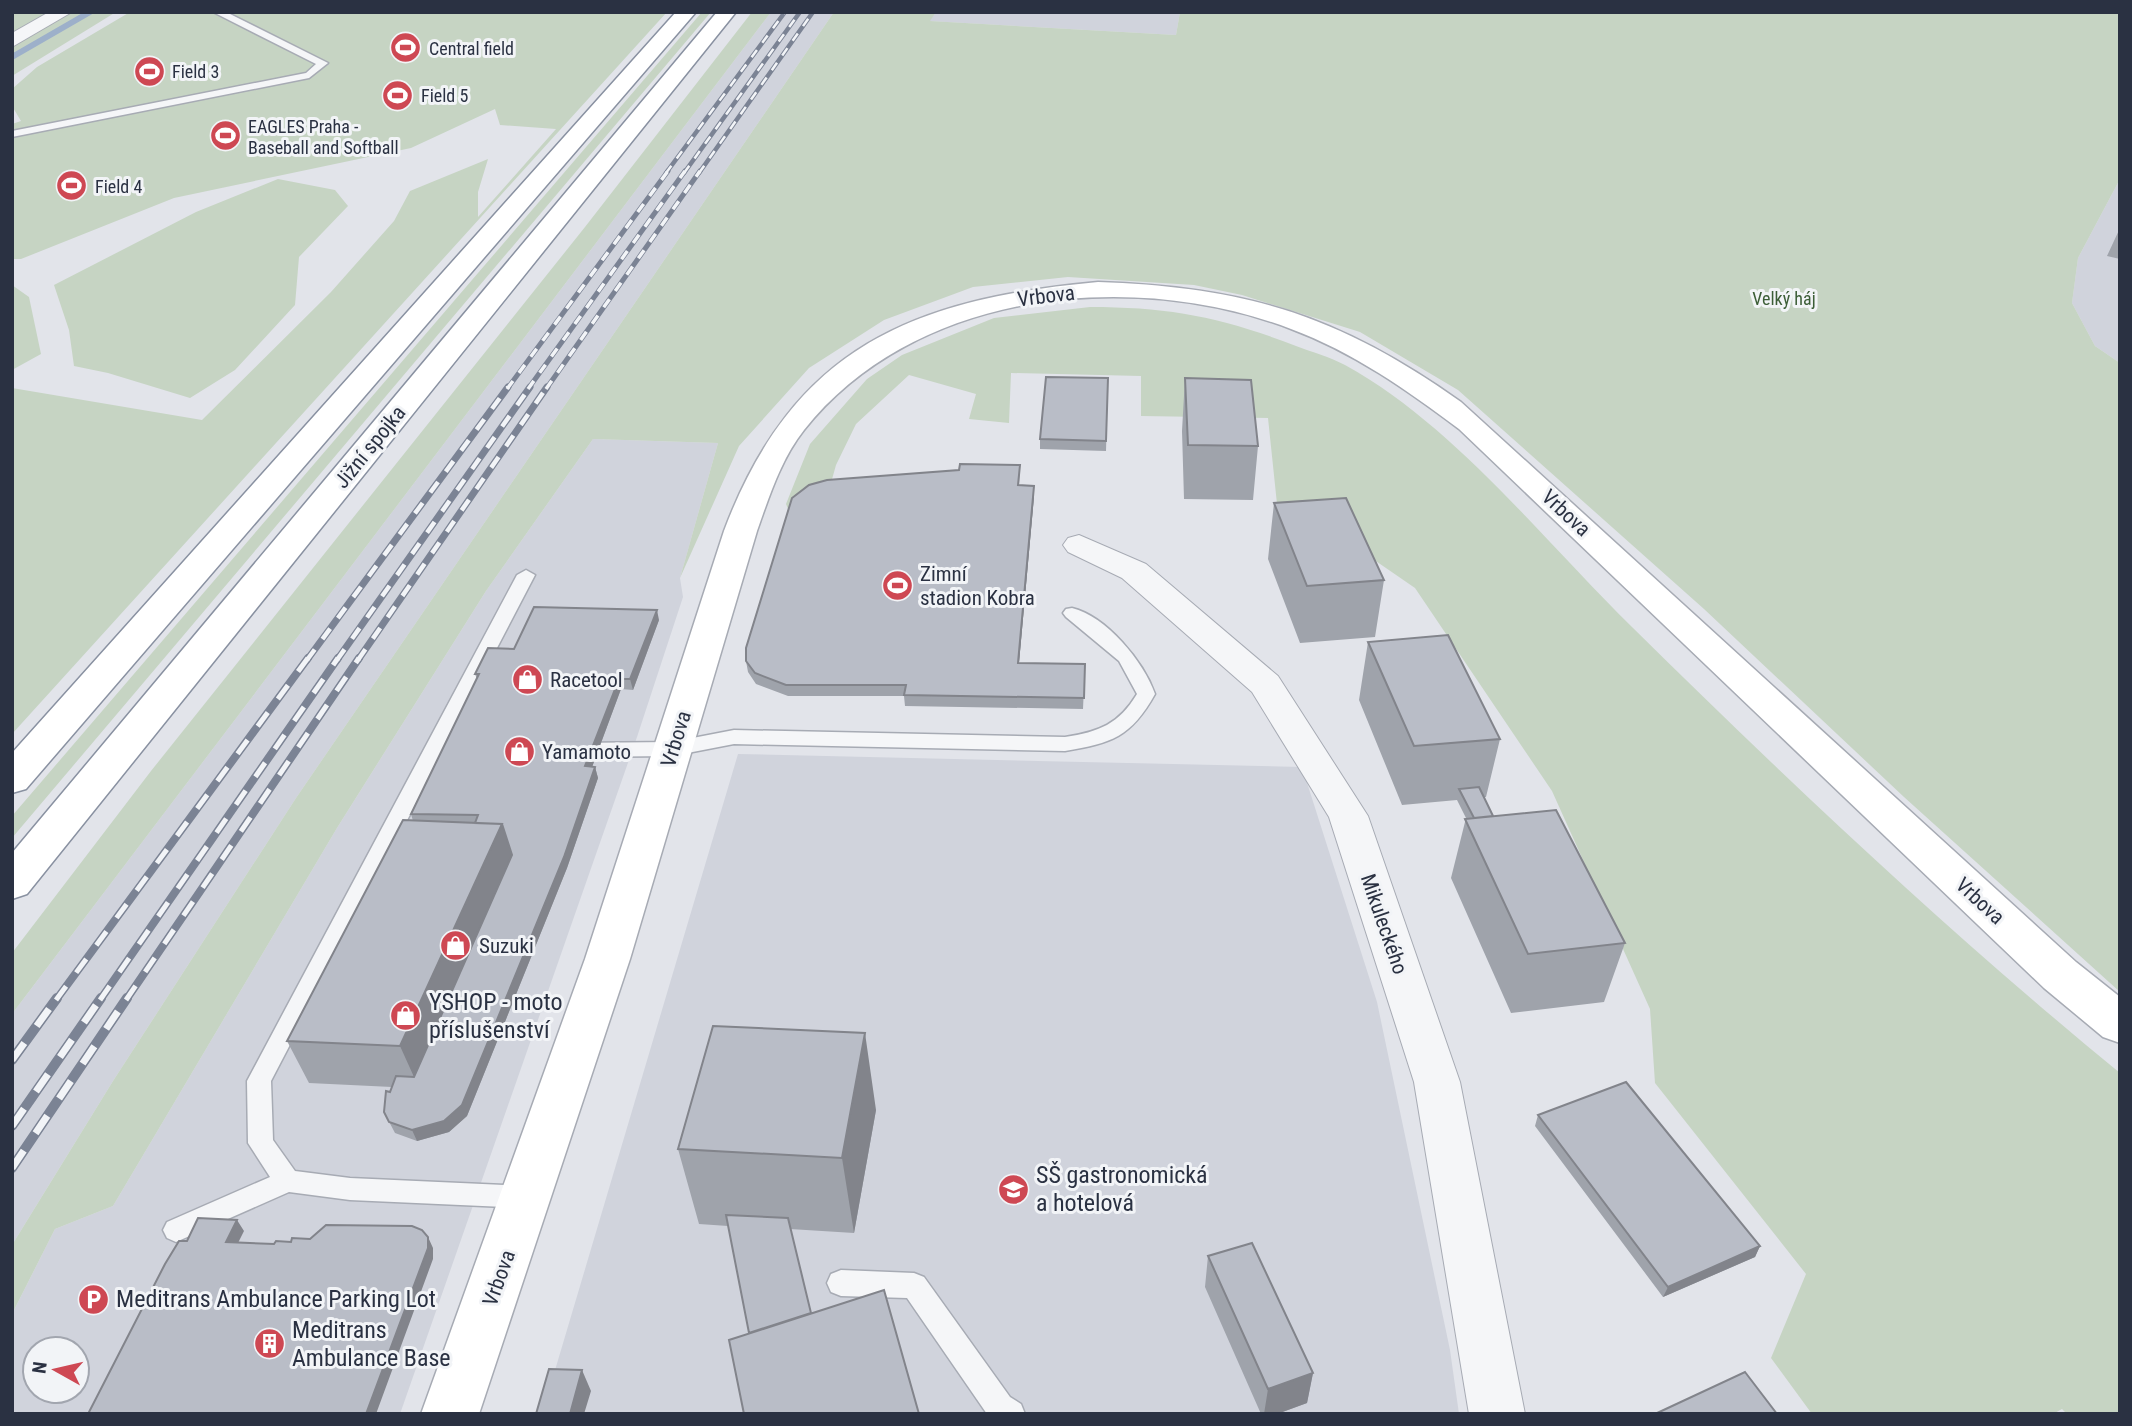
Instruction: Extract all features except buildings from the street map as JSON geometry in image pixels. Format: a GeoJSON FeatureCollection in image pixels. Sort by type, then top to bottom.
{"type":"FeatureCollection","features":[{"type":"Feature","properties":{"kind":"main road"},"geometry":{"type":"LineString","coordinates":[[12,779],[687,12]]}},
{"type":"Feature","properties":{"kind":"main road","name":"Jižní spojka"},"geometry":{"type":"LineString","coordinates":[[12,883],[727,12]]}},
{"type":"Feature","properties":{"kind":"main road","name":"Vrbova"},"geometry":{"type":"LineString","coordinates":[[450,1414],[528,1197],[734,554],[765,467],[793,424],[827,386],[864,355],[905,332],[958,312],[1048,295],[1131,291],[1241,304],[1297,321],[1345,342],[1424,387],[1470,422],[2040,957],[2120,1024]]}},
{"type":"Feature","properties":{"kind":"street"},"geometry":{"type":"LineString","coordinates":[[12,41],[63,12]]}},
{"type":"Feature","properties":{"kind":"street","name":"Mikuleckého"},"geometry":{"type":"LineString","coordinates":[[1079,545],[1134,570],[1265,684],[1348,816],[1437,1082],[1497,1414]]}},
{"type":"Feature","properties":{"kind":"lane"},"geometry":{"type":"LineString","coordinates":[[12,134],[284,81],[309,75],[323,63],[218,12]]}},
{"type":"Feature","properties":{"kind":"lane"},"geometry":{"type":"LineString","coordinates":[[288,1181],[261,1143],[259,1081],[382,842],[526,576]]}},
{"type":"Feature","properties":{"kind":"lane"},"geometry":{"type":"LineString","coordinates":[[572,729],[561,756],[672,750],[734,737],[1065,744],[1105,738],[1133,719],[1146,694],[1140,672],[1118,647],[1072,613]]}},
{"type":"Feature","properties":{"kind":"lane"},"geometry":{"type":"LineString","coordinates":[[382,842],[408,844]]}},
{"type":"Feature","properties":{"kind":"lane"},"geometry":{"type":"LineString","coordinates":[[176,1230],[288,1181],[350,1189],[528,1197]]}},
{"type":"Feature","properties":{"kind":"lane"},"geometry":{"type":"LineString","coordinates":[[841,1283],[914,1286],[1000,1407],[1011,1414]]}},
{"type":"Feature","properties":{"kind":"shaded area"},"geometry":{"type":"Polygon","coordinates":[[[771,12],[834,12],[296,798],[113,1081],[12,1245],[12,1014],[771,12]]]}},
{"type":"Feature","properties":{"kind":"shaded area"},"geometry":{"type":"Polygon","coordinates":[[[936,12],[1180,12],[1176,35],[929,21],[936,12]]]}},
{"type":"Feature","properties":{"kind":"shaded area"},"geometry":{"type":"Polygon","coordinates":[[[2120,179],[2120,363],[2095,346],[2072,303],[2078,258],[2120,179]]]}},
{"type":"Feature","properties":{"kind":"shaded area"},"geometry":{"type":"Polygon","coordinates":[[[593,439],[718,443],[680,578],[683,597],[637,737],[400,1414],[12,1414],[12,1314],[55,1229],[113,1206],[337,828],[486,591],[593,439]]]}},
{"type":"Feature","properties":{"kind":"shaded area","name":"SŠ gastronomická a hotelová"},"geometry":{"type":"Polygon","coordinates":[[[738,754],[1302,767],[1377,1002],[1450,1350],[1459,1414],[542,1414],[738,754]]]}},
{"type":"Feature","properties":{"kind":"green space"},"geometry":{"type":"Polygon","coordinates":[[[12,12],[116,12],[12,76],[12,12]]]}},
{"type":"Feature","properties":{"kind":"green space"},"geometry":{"type":"Polygon","coordinates":[[[130,12],[667,12],[12,734],[12,388],[202,420],[331,292],[394,221],[410,191],[488,159],[478,192],[478,217],[556,129],[500,125],[495,109],[411,148],[174,198],[21,259],[12,259],[12,124],[21,121],[12,106],[12,89],[37,67],[130,12]]]}},
{"type":"Feature","properties":{"kind":"green space"},"geometry":{"type":"Polygon","coordinates":[[[702,12],[711,12],[12,838],[12,816],[702,12]]]}},
{"type":"Feature","properties":{"kind":"green space"},"geometry":{"type":"Polygon","coordinates":[[[752,12],[771,12],[12,1014],[12,953],[151,771],[585,227],[752,12]]]}},
{"type":"Feature","properties":{"kind":"green space","name":"Velký háj"},"geometry":{"type":"Polygon","coordinates":[[[834,12],[936,12],[930,21],[1176,35],[1180,12],[2120,12],[2120,179],[2078,258],[2072,303],[2095,346],[2120,363],[2120,992],[1904,797],[1704,609],[1458,390],[1360,332],[1242,295],[1194,285],[1068,277],[973,287],[884,320],[809,368],[739,446],[680,578],[718,443],[593,439],[486,591],[337,828],[113,1206],[55,1229],[12,1314],[12,1245],[113,1081],[296,798],[834,12]]]}},
{"type":"Feature","properties":{"kind":"green space"},"geometry":{"type":"Polygon","coordinates":[[[278,179],[335,190],[348,206],[299,257],[295,305],[235,370],[190,398],[108,373],[74,366],[69,330],[54,285],[196,212],[278,179]]]}},
{"type":"Feature","properties":{"kind":"green space"},"geometry":{"type":"Polygon","coordinates":[[[12,285],[29,297],[41,354],[12,370],[12,285]]]}},
{"type":"Feature","properties":{"kind":"green space"},"geometry":{"type":"Polygon","coordinates":[[[1090,307],[1145,309],[1219,321],[1333,360],[1385,390],[1460,451],[1632,627],[1871,856],[1994,966],[2120,1073],[2120,1414],[2067,1414],[2062,1409],[2053,1414],[1812,1414],[1771,1358],[1806,1274],[1655,1083],[1650,1009],[1552,791],[1415,588],[1322,524],[1279,523],[1268,418],[1141,416],[1141,376],[1011,373],[1009,423],[969,419],[976,394],[909,375],[856,424],[836,465],[829,490],[790,514],[786,504],[810,444],[867,379],[902,355],[994,318],[1090,307]]]}},
{"type":"Feature","properties":{"kind":"waterway"},"geometry":{"type":"LineString","coordinates":[[12,57],[90,12]]}},
{"type":"Feature","properties":{"kind":"railway"},"geometry":{"type":"LineString","coordinates":[[666,173],[785,12]]}},
{"type":"Feature","properties":{"kind":"railway"},"geometry":{"type":"LineString","coordinates":[[684,173],[800,12]]}},
{"type":"Feature","properties":{"kind":"railway"},"geometry":{"type":"LineString","coordinates":[[699,173],[813,12]]}},
{"type":"Feature","properties":{"kind":"railway"},"geometry":{"type":"LineString","coordinates":[[507,389],[668,171]]}},
{"type":"Feature","properties":{"kind":"railway"},"geometry":{"type":"LineString","coordinates":[[528,389],[685,171]]}},
{"type":"Feature","properties":{"kind":"railway"},"geometry":{"type":"LineString","coordinates":[[546,389],[700,171]]}},
{"type":"Feature","properties":{"kind":"railway"},"geometry":{"type":"LineString","coordinates":[[307,660],[508,387]]}},
{"type":"Feature","properties":{"kind":"railway"},"geometry":{"type":"LineString","coordinates":[[337,660],[530,387]]}},
{"type":"Feature","properties":{"kind":"railway"},"geometry":{"type":"LineString","coordinates":[[358,660],[547,387]]}},
{"type":"Feature","properties":{"kind":"railway"},"geometry":{"type":"LineString","coordinates":[[56,1000],[308,658]]}},
{"type":"Feature","properties":{"kind":"railway"},"geometry":{"type":"LineString","coordinates":[[100,1000],[338,658]]}},
{"type":"Feature","properties":{"kind":"railway"},"geometry":{"type":"LineString","coordinates":[[126,1000],[359,658]]}},
{"type":"Feature","properties":{"kind":"railway"},"geometry":{"type":"LineString","coordinates":[[12,1060],[57,998]]}},
{"type":"Feature","properties":{"kind":"railway"},"geometry":{"type":"LineString","coordinates":[[12,1126],[101,998]]}},
{"type":"Feature","properties":{"kind":"railway"},"geometry":{"type":"LineString","coordinates":[[12,1168],[127,998]]}},
{"type":"Feature","properties":{"kind":"place","name":"Central field"},"geometry":{"type":"Point","coordinates":[406,48]}},
{"type":"Feature","properties":{"kind":"place","name":"Field 3"},"geometry":{"type":"Point","coordinates":[149,71]}},
{"type":"Feature","properties":{"kind":"place","name":"Field 5"},"geometry":{"type":"Point","coordinates":[398,95]}},
{"type":"Feature","properties":{"kind":"place","name":"EAGLES Praha - Baseball and Softball"},"geometry":{"type":"Point","coordinates":[225,136]}},
{"type":"Feature","properties":{"kind":"place","name":"Field 4"},"geometry":{"type":"Point","coordinates":[72,186]}},
{"type":"Feature","properties":{"kind":"place","name":"Zimní stadion Kobra"},"geometry":{"type":"Point","coordinates":[897,586]}},
{"type":"Feature","properties":{"kind":"place","name":"Racetool"},"geometry":{"type":"Point","coordinates":[527,680]}},
{"type":"Feature","properties":{"kind":"place","name":"Yamamoto"},"geometry":{"type":"Point","coordinates":[519,752]}},
{"type":"Feature","properties":{"kind":"place","name":"Suzuki"},"geometry":{"type":"Point","coordinates":[456,946]}},
{"type":"Feature","properties":{"kind":"place","name":"YSHOP - moto příslušenství"},"geometry":{"type":"Point","coordinates":[406,1016]}},
{"type":"Feature","properties":{"kind":"place","name":"SŠ gastronomická a hotelová"},"geometry":{"type":"Point","coordinates":[1013,1189]}},
{"type":"Feature","properties":{"kind":"place","name":"Meditrans Ambulance Parking Lot"},"geometry":{"type":"Point","coordinates":[93,1299]}},
{"type":"Feature","properties":{"kind":"place","name":"Meditrans Ambulance Base"},"geometry":{"type":"Point","coordinates":[269,1344]}}]}
